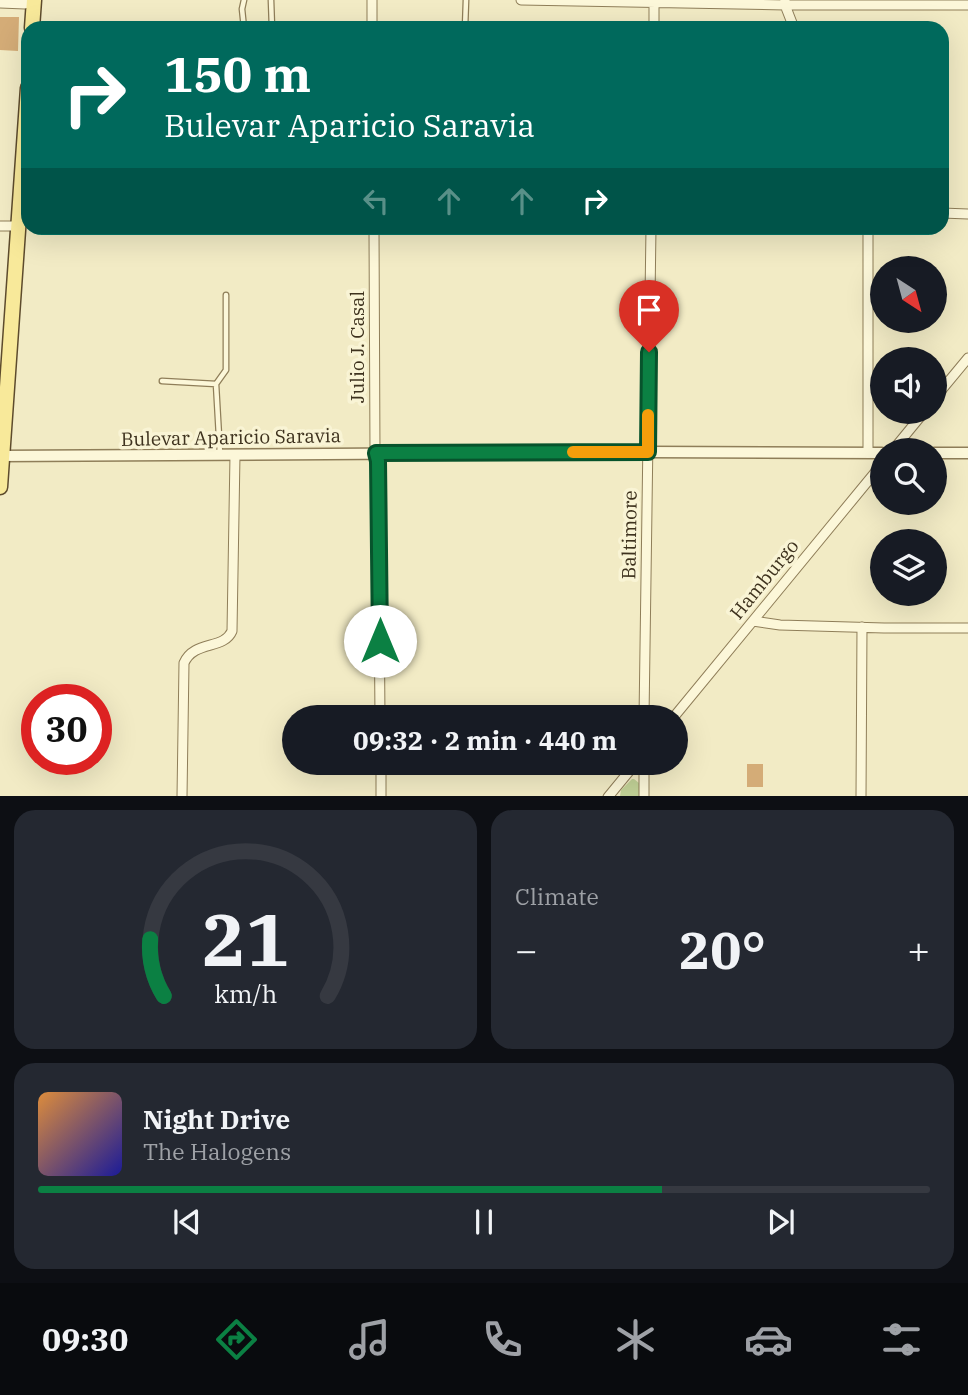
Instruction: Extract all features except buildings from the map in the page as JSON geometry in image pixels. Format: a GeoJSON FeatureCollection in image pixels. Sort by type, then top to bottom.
{"type":"FeatureCollection","features":[{"type":"Feature","properties":{"kind":"main road"},"geometry":{"type":"LineString","coordinates":[[32,21],[34,0]]}},
{"type":"Feature","properties":{"kind":"main road"},"geometry":{"type":"LineString","coordinates":[[0,488],[21,185]]}},
{"type":"Feature","properties":{"kind":"street"},"geometry":{"type":"LineString","coordinates":[[0,4],[25,4],[34,0]]}},
{"type":"Feature","properties":{"kind":"street"},"geometry":{"type":"LineString","coordinates":[[372,0],[372,21]]}},
{"type":"Feature","properties":{"kind":"street"},"geometry":{"type":"LineString","coordinates":[[522,0],[968,5]]}},
{"type":"Feature","properties":{"kind":"street"},"geometry":{"type":"LineString","coordinates":[[654,1],[654,21]]}},
{"type":"Feature","properties":{"kind":"street"},"geometry":{"type":"LineString","coordinates":[[785,2],[792,21]]}},
{"type":"Feature","properties":{"kind":"street"},"geometry":{"type":"LineString","coordinates":[[949,214],[968,214]]}},
{"type":"Feature","properties":{"kind":"street"},"geometry":{"type":"LineString","coordinates":[[0,226],[18,226]]}},
{"type":"Feature","properties":{"kind":"street","name":"Julio J. Casal"},"geometry":{"type":"LineString","coordinates":[[373,235],[380,705]]}},
{"type":"Feature","properties":{"kind":"street","name":"Baltimore"},"geometry":{"type":"LineString","coordinates":[[644,705],[651,235]]}},
{"type":"Feature","properties":{"kind":"street"},"geometry":{"type":"LineString","coordinates":[[868,235],[868,453]]}},
{"type":"Feature","properties":{"kind":"street"},"geometry":{"type":"LineString","coordinates":[[947,383],[968,358]]}},
{"type":"Feature","properties":{"kind":"street"},"geometry":{"type":"LineString","coordinates":[[903,438],[914,424]]}},
{"type":"Feature","properties":{"kind":"street","name":"Bulevar Aparicio Saravia"},"geometry":{"type":"LineString","coordinates":[[1,456],[868,453]]}},
{"type":"Feature","properties":{"kind":"street"},"geometry":{"type":"LineString","coordinates":[[947,453],[968,453]]}},
{"type":"Feature","properties":{"kind":"street"},"geometry":{"type":"LineString","coordinates":[[182,796],[184,663],[192,652],[223,640],[230,636],[232,631],[235,455]]}},
{"type":"Feature","properties":{"kind":"street","name":"Hamburgo"},"geometry":{"type":"LineString","coordinates":[[685,705],[870,479]]}},
{"type":"Feature","properties":{"kind":"street"},"geometry":{"type":"LineString","coordinates":[[753,621],[779,625],[968,628]]}},
{"type":"Feature","properties":{"kind":"street"},"geometry":{"type":"LineString","coordinates":[[861,796],[862,627]]}},
{"type":"Feature","properties":{"kind":"street"},"geometry":{"type":"LineString","coordinates":[[381,775],[381,796]]}},
{"type":"Feature","properties":{"kind":"street"},"geometry":{"type":"LineString","coordinates":[[608,796],[626,775]]}},
{"type":"Feature","properties":{"kind":"street"},"geometry":{"type":"LineString","coordinates":[[644,775],[644,796]]}},
{"type":"Feature","properties":{"kind":"lane"},"geometry":{"type":"LineString","coordinates":[[243,21],[244,0]]}},
{"type":"Feature","properties":{"kind":"lane"},"geometry":{"type":"LineString","coordinates":[[271,0],[272,21]]}},
{"type":"Feature","properties":{"kind":"lane"},"geometry":{"type":"LineString","coordinates":[[465,21],[466,0]]}},
{"type":"Feature","properties":{"kind":"lane"},"geometry":{"type":"LineString","coordinates":[[220,455],[216,384],[226,370],[226,295]]}},
{"type":"Feature","properties":{"kind":"lane"},"geometry":{"type":"LineString","coordinates":[[162,381],[216,384]]}},
{"type":"Feature","properties":{"kind":"green space"},"geometry":{"type":"Polygon","coordinates":[[[632,779],[639,783],[639,796],[620,796],[621,790],[632,779]]]}},
{"type":"Feature","properties":{"kind":"slow traffic"},"geometry":{"type":"LineString","coordinates":[[573,452],[648,452],[648,415]]}},
{"type":"Feature","properties":{"kind":"route"},"geometry":{"type":"LineString","coordinates":[[380,641],[376,453],[648,452],[649,352]]}}]}
